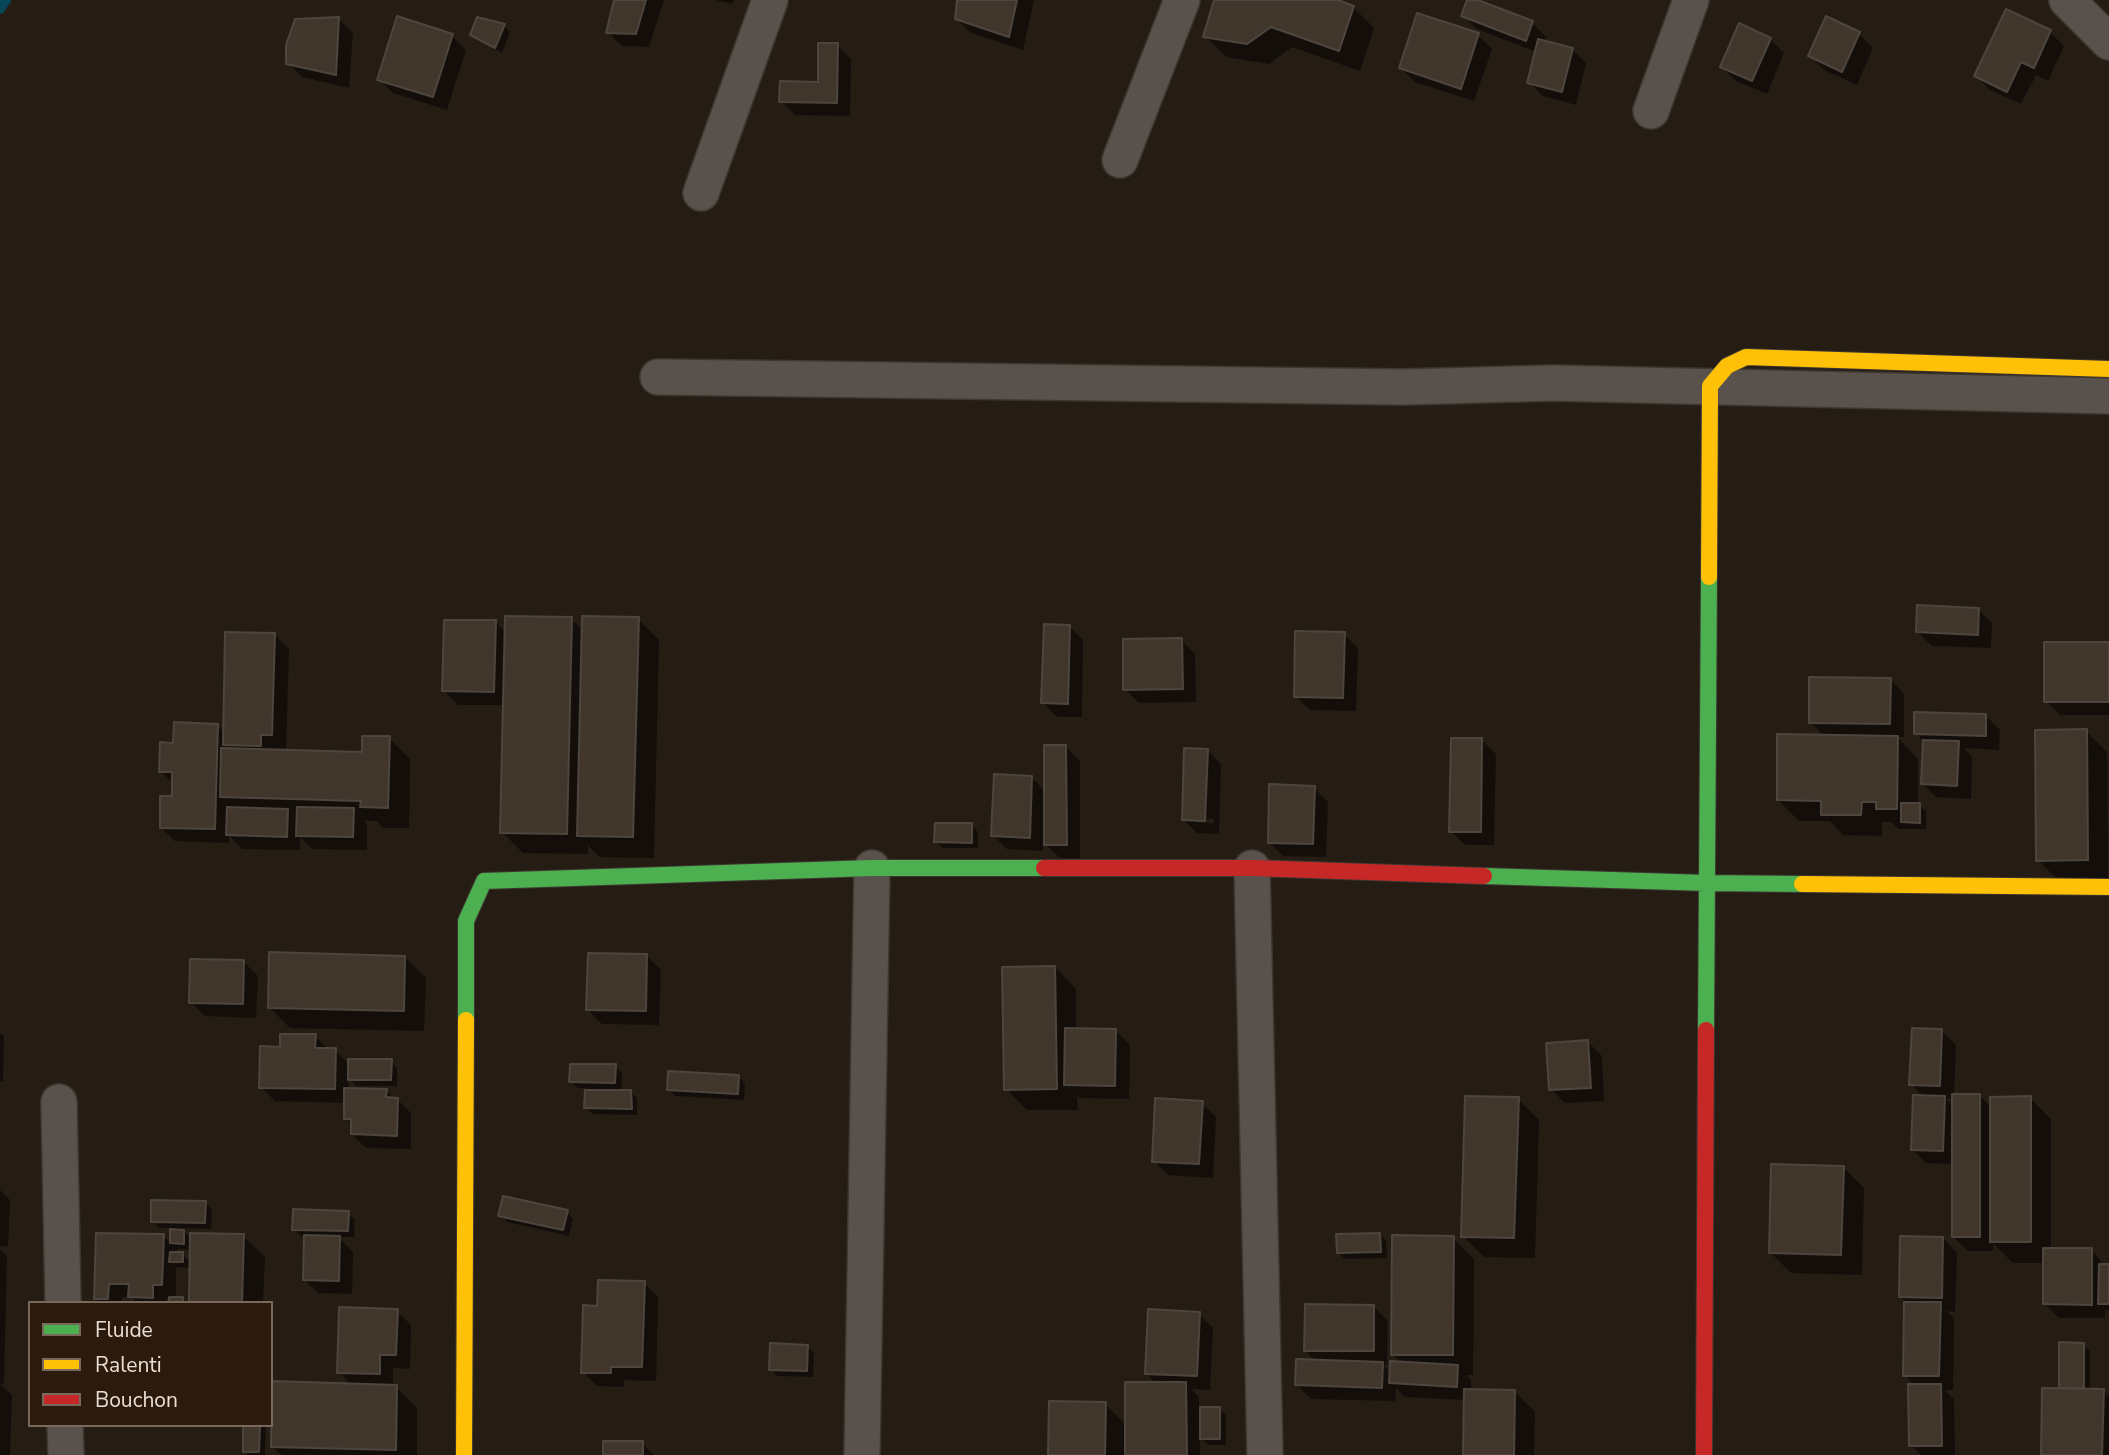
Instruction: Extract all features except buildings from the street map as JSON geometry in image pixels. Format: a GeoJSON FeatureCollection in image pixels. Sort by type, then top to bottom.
{"type":"FeatureCollection","features":[{"type":"Feature","properties":{"kind":"street"},"geometry":{"type":"LineString","coordinates":[[701,193],[770,0]]}},
{"type":"Feature","properties":{"kind":"street"},"geometry":{"type":"LineString","coordinates":[[1120,160],[1182,0]]}},
{"type":"Feature","properties":{"kind":"street"},"geometry":{"type":"LineString","coordinates":[[1651,111],[1691,0]]}},
{"type":"Feature","properties":{"kind":"street"},"geometry":{"type":"LineString","coordinates":[[2067,0],[2109,42]]}},
{"type":"Feature","properties":{"kind":"street"},"geometry":{"type":"LineString","coordinates":[[1704,1455],[1710,386],[1727,366],[1746,357],[2109,369]]}},
{"type":"Feature","properties":{"kind":"street"},"geometry":{"type":"LineString","coordinates":[[658,377],[1403,387],[1553,383],[2109,396]]}},
{"type":"Feature","properties":{"kind":"street"},"geometry":{"type":"LineString","coordinates":[[1252,867],[1265,1455]]}},
{"type":"Feature","properties":{"kind":"street"},"geometry":{"type":"LineString","coordinates":[[464,1455],[466,921],[484,881],[872,869],[1252,867],[1707,883],[2109,887]]}},
{"type":"Feature","properties":{"kind":"street"},"geometry":{"type":"LineString","coordinates":[[862,1455],[872,869]]}},
{"type":"Feature","properties":{"kind":"street"},"geometry":{"type":"LineString","coordinates":[[59,1102],[63,1301]]}},
{"type":"Feature","properties":{"kind":"street"},"geometry":{"type":"LineString","coordinates":[[65,1427],[66,1455]]}},
{"type":"Feature","properties":{"kind":"waterway"},"geometry":{"type":"LineString","coordinates":[[0,9],[6,0]]}},
{"type":"Feature","properties":{"kind":"traffic: fast"},"geometry":{"type":"LineString","coordinates":[[1706,1030],[1709,577]]}},
{"type":"Feature","properties":{"kind":"traffic: fast"},"geometry":{"type":"LineString","coordinates":[[466,1020],[466,921],[484,881],[872,868],[1044,868]]}},
{"type":"Feature","properties":{"kind":"traffic: fast"},"geometry":{"type":"LineString","coordinates":[[1484,876],[1802,884]]}},
{"type":"Feature","properties":{"kind":"traffic: slow"},"geometry":{"type":"LineString","coordinates":[[1709,577],[1710,386],[1727,366],[1746,357],[2109,369]]}},
{"type":"Feature","properties":{"kind":"traffic: slow"},"geometry":{"type":"LineString","coordinates":[[1802,884],[2109,887]]}},
{"type":"Feature","properties":{"kind":"traffic: slow"},"geometry":{"type":"LineString","coordinates":[[464,1455],[466,1020]]}},
{"type":"Feature","properties":{"kind":"traffic: jam"},"geometry":{"type":"LineString","coordinates":[[1044,868],[1252,868],[1484,876]]}},
{"type":"Feature","properties":{"kind":"traffic: jam"},"geometry":{"type":"LineString","coordinates":[[1704,1455],[1706,1030]]}}]}
